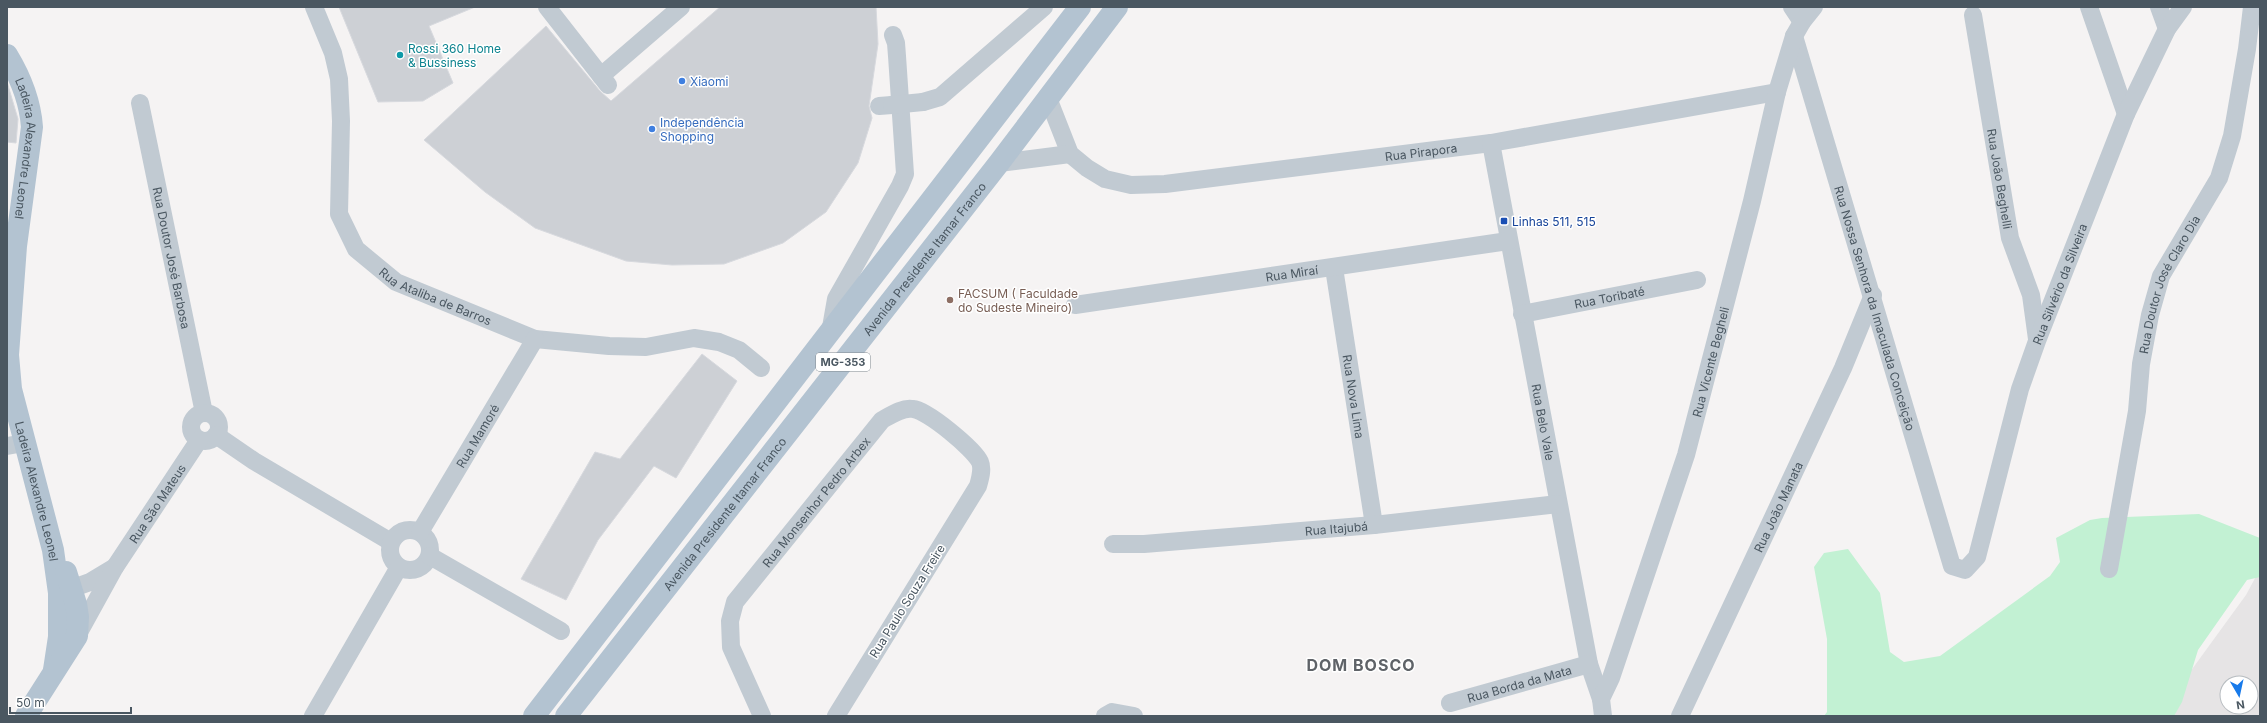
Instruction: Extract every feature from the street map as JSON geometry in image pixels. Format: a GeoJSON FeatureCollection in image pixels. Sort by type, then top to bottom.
{"type":"FeatureCollection","features":[{"type":"Feature","properties":{"kind":"main road","name":"MG-353"},"geometry":{"type":"LineString","coordinates":[[534,716],[1080,7]]}},
{"type":"Feature","properties":{"kind":"main road","name":"Avenida Presidente Itamar Franco"},"geometry":{"type":"LineString","coordinates":[[566,716],[999,163],[1116,7]]}},
{"type":"Feature","properties":{"kind":"main road","name":"Ladeira Alexandre Leonel"},"geometry":{"type":"LineString","coordinates":[[7,55],[22,81],[31,114],[32,127],[12,254],[8,355],[16,445],[48,529],[65,591],[54,670]]}},
{"type":"Feature","properties":{"kind":"main road"},"geometry":{"type":"LineString","coordinates":[[26,716],[77,636],[78,617],[65,591]]}},
{"type":"Feature","properties":{"kind":"street","name":"Rua Ataliba de Barros"},"geometry":{"type":"LineString","coordinates":[[314,7],[333,53],[339,79],[341,121],[339,214],[356,249],[396,282],[535,339],[609,346],[646,347],[694,338],[719,342],[739,350],[761,368]]}},
{"type":"Feature","properties":{"kind":"street"},"geometry":{"type":"LineString","coordinates":[[547,7],[605,80],[681,7]]}},
{"type":"Feature","properties":{"kind":"street"},"geometry":{"type":"LineString","coordinates":[[885,106],[923,102],[940,97],[1044,7]]}},
{"type":"Feature","properties":{"kind":"street","name":"Rua Nossa Senhora da Imaculada Conceição"},"geometry":{"type":"LineString","coordinates":[[1792,7],[1873,295],[1952,566],[1965,570]]}},
{"type":"Feature","properties":{"kind":"street","name":"Rua Vicente Begheli"},"geometry":{"type":"LineString","coordinates":[[1602,708],[1686,455],[1750,208],[1777,92],[1798,29],[1814,7]]}},
{"type":"Feature","properties":{"kind":"street"},"geometry":{"type":"LineString","coordinates":[[2089,7],[2126,114]]}},
{"type":"Feature","properties":{"kind":"street"},"geometry":{"type":"LineString","coordinates":[[2159,7],[2167,29]]}},
{"type":"Feature","properties":{"kind":"street","name":"Rua Silvério da Silveira"},"geometry":{"type":"LineString","coordinates":[[1965,570],[1977,557],[2020,389],[2037,341],[2126,114],[2167,29],[2183,7]]}},
{"type":"Feature","properties":{"kind":"street","name":"Rua Doutor José Claro Dia"},"geometry":{"type":"LineString","coordinates":[[2110,569],[2137,411],[2141,364],[2150,315],[2161,276],[2219,178],[2232,136],[2247,49],[2252,7]]}},
{"type":"Feature","properties":{"kind":"street","name":"Rua João Beghelli"},"geometry":{"type":"LineString","coordinates":[[1973,15],[2010,238],[2031,294],[2037,341]]}},
{"type":"Feature","properties":{"kind":"street"},"geometry":{"type":"LineString","coordinates":[[830,333],[836,299],[900,186],[905,174],[898,62],[896,43],[893,35]]}},
{"type":"Feature","properties":{"kind":"street","name":"Rua Pirapora"},"geometry":{"type":"LineString","coordinates":[[1070,154],[1104,180],[1131,185],[1165,184],[1491,143],[1777,92]]}},
{"type":"Feature","properties":{"kind":"street"},"geometry":{"type":"LineString","coordinates":[[999,163],[1070,154],[1048,98]]}},
{"type":"Feature","properties":{"kind":"street","name":"Rua Doutor José Barbosa"},"geometry":{"type":"LineString","coordinates":[[140,103],[204,413]]}},
{"type":"Feature","properties":{"kind":"street","name":"Rua Belo Vale"},"geometry":{"type":"LineString","coordinates":[[1491,143],[1508,241],[1589,664],[1602,708]]}},
{"type":"Feature","properties":{"kind":"street","name":"Rua Miraí"},"geometry":{"type":"LineString","coordinates":[[1075,305],[1334,268],[1508,241]]}},
{"type":"Feature","properties":{"kind":"street","name":"Rua Nova Lima"},"geometry":{"type":"LineString","coordinates":[[1334,268],[1374,525]]}},
{"type":"Feature","properties":{"kind":"street","name":"Rua Toribaté"},"geometry":{"type":"LineString","coordinates":[[1522,314],[1697,280]]}},
{"type":"Feature","properties":{"kind":"street","name":"Rua João Manata"},"geometry":{"type":"LineString","coordinates":[[1680,716],[1843,368],[1873,295]]}},
{"type":"Feature","properties":{"kind":"street","name":"Rua Mamoré"},"geometry":{"type":"LineString","coordinates":[[420,532],[535,339]]}},
{"type":"Feature","properties":{"kind":"street","name":"Rua Monsenhor Pedro Arbex"},"geometry":{"type":"LineString","coordinates":[[762,716],[731,647],[730,621],[735,602],[882,420],[897,411],[913,408],[927,415],[971,450],[980,462],[981,473],[978,486]]}},
{"type":"Feature","properties":{"kind":"street"},"geometry":{"type":"LineString","coordinates":[[204,413],[216,418],[219,427],[216,435],[208,441],[199,440],[192,433],[191,424],[196,416],[204,413]]}},
{"type":"Feature","properties":{"kind":"street"},"geometry":{"type":"LineString","coordinates":[[216,435],[254,461],[391,542]]}},
{"type":"Feature","properties":{"kind":"street","name":"Rua São Mateus"},"geometry":{"type":"LineString","coordinates":[[77,636],[115,567],[199,440]]}},
{"type":"Feature","properties":{"kind":"street","name":"Rua Paulo Souza Freire"},"geometry":{"type":"LineString","coordinates":[[836,716],[978,486]]}},
{"type":"Feature","properties":{"kind":"street","name":"Rua Itajubá"},"geometry":{"type":"LineString","coordinates":[[1113,544],[1144,544],[1374,525],[1558,504]]}},
{"type":"Feature","properties":{"kind":"street"},"geometry":{"type":"LineString","coordinates":[[410,530],[420,532],[428,540],[430,556],[424,565],[415,570],[399,567],[390,554],[391,542],[401,532],[410,530]]}},
{"type":"Feature","properties":{"kind":"street"},"geometry":{"type":"LineString","coordinates":[[430,556],[561,631]]}},
{"type":"Feature","properties":{"kind":"street","name":"Rua São Mateus"},"geometry":{"type":"LineString","coordinates":[[65,591],[90,582],[115,567]]}},
{"type":"Feature","properties":{"kind":"street"},"geometry":{"type":"LineString","coordinates":[[313,716],[399,567]]}},
{"type":"Feature","properties":{"kind":"street","name":"Rua Borda da Mata"},"geometry":{"type":"LineString","coordinates":[[1450,703],[1589,664]]}},
{"type":"Feature","properties":{"kind":"street"},"geometry":{"type":"LineString","coordinates":[[1105,716],[1112,712],[1131,715]]}},
{"type":"Feature","properties":{"kind":"shaded area"},"geometry":{"type":"Polygon","coordinates":[[[2260,569],[2260,716],[2158,716],[2246,595],[2260,569]]]}},
{"type":"Feature","properties":{"kind":"green space"},"geometry":{"type":"Polygon","coordinates":[[[2199,514],[2260,538],[2260,577],[2247,580],[2198,650],[2182,702],[2174,716],[1824,716],[1827,712],[1827,639],[1814,567],[1824,553],[1848,549],[1880,593],[1890,652],[1904,662],[1940,656],[2050,576],[2060,562],[2056,538],[2090,520],[2102,518],[2199,514]]]}},
{"type":"Feature","properties":{"kind":"building","name":"Rossi 360 Home & Bussiness"},"geometry":{"type":"Polygon","coordinates":[[[339,7],[475,7],[429,26],[453,83],[423,101],[378,102],[339,7]]]}},
{"type":"Feature","properties":{"kind":"building","name":"Independência Shopping"},"geometry":{"type":"Polygon","coordinates":[[[720,7],[876,7],[878,44],[869,106],[872,118],[858,163],[826,212],[783,243],[724,264],[672,265],[626,261],[535,228],[485,192],[424,140],[546,26],[600,91],[611,101],[720,7]]]}},
{"type":"Feature","properties":{"kind":"building"},"geometry":{"type":"Polygon","coordinates":[[[7,82],[18,119],[16,143],[7,142],[7,82]]]}},
{"type":"Feature","properties":{"kind":"building"},"geometry":{"type":"Polygon","coordinates":[[[702,354],[737,381],[676,478],[654,466],[598,540],[566,600],[521,579],[595,452],[620,459],[702,354]]]}},
{"type":"Feature","properties":{"kind":"place","name":"Rossi 360 Home & Bussiness"},"geometry":{"type":"Point","coordinates":[400,55]}},
{"type":"Feature","properties":{"kind":"place","name":"Xiaomi"},"geometry":{"type":"Point","coordinates":[682,81]}},
{"type":"Feature","properties":{"kind":"place","name":"Independência Shopping"},"geometry":{"type":"Point","coordinates":[652,129]}},
{"type":"Feature","properties":{"kind":"place","name":"Linhas 511, 515"},"geometry":{"type":"Point","coordinates":[1504,221]}},
{"type":"Feature","properties":{"kind":"place","name":"FACSUM ( Faculdade do Sudeste Mineiro)"},"geometry":{"type":"Point","coordinates":[950,300]}},
{"type":"Feature","properties":{"kind":"district","name":"DOM BOSCO"},"geometry":{"type":"Point","coordinates":[1361,665]}}]}
